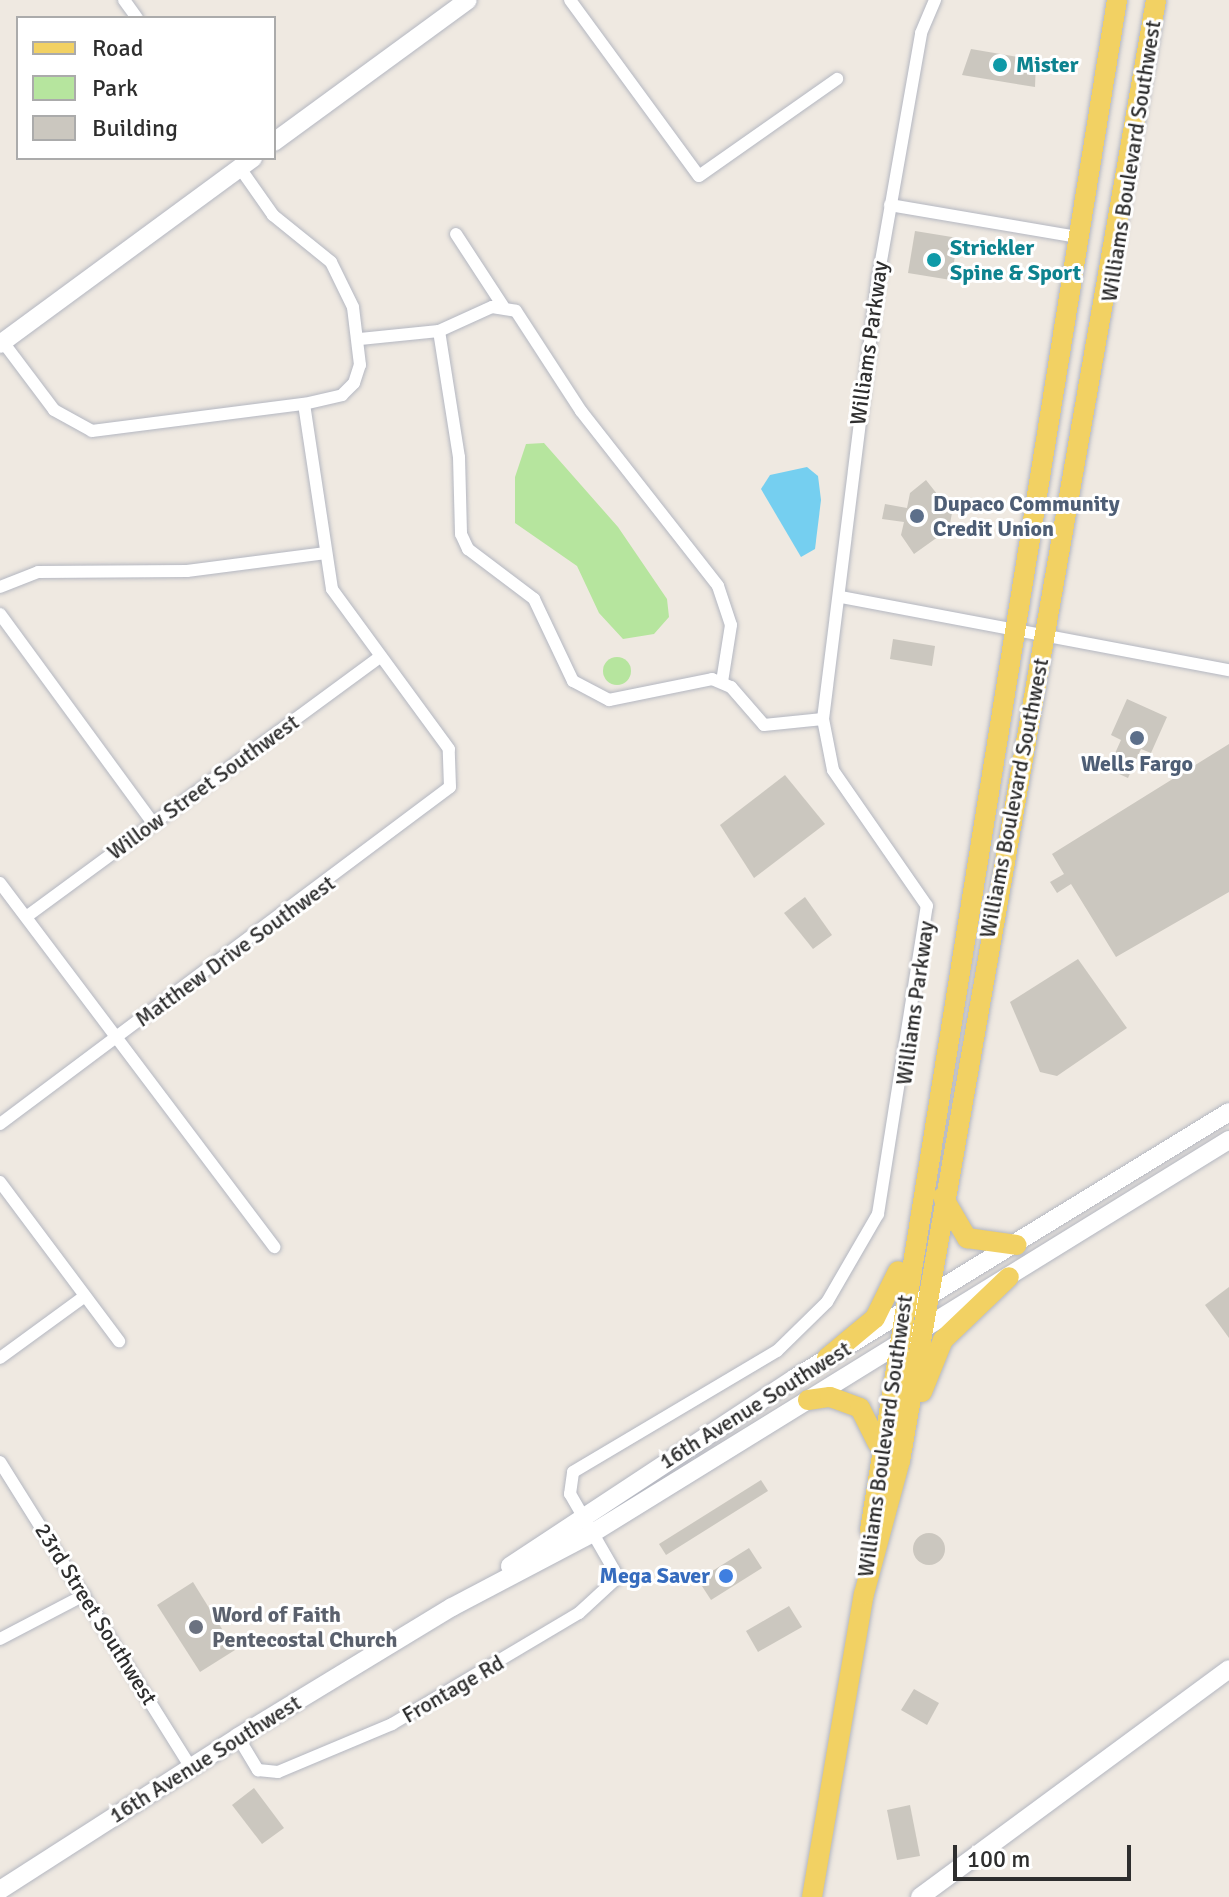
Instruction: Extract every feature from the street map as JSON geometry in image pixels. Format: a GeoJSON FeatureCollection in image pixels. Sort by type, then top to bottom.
{"type":"FeatureCollection","features":[{"type":"Feature","properties":{"kind":"main road"},"geometry":{"type":"LineString","coordinates":[[276,141],[468,0]]}},
{"type":"Feature","properties":{"kind":"main road","name":"Williams Boulevard Southwest"},"geometry":{"type":"LineString","coordinates":[[812,1897],[864,1594],[880,1449],[900,1315],[1117,0]]}},
{"type":"Feature","properties":{"kind":"main road","name":"Williams Boulevard Southwest"},"geometry":{"type":"LineString","coordinates":[[864,1594],[900,1461],[943,1197],[1156,0]]}},
{"type":"Feature","properties":{"kind":"main road"},"geometry":{"type":"LineString","coordinates":[[1,343],[244,162]]}},
{"type":"Feature","properties":{"kind":"main road","name":"16th Avenue Southwest"},"geometry":{"type":"LineString","coordinates":[[452,1607],[581,1515],[827,1358],[1017,1245],[1229,1112]]}},
{"type":"Feature","properties":{"kind":"main road","name":"16th Avenue Southwest"},"geometry":{"type":"LineString","coordinates":[[0,1890],[190,1766],[452,1607],[591,1534],[1229,1140]]}},
{"type":"Feature","properties":{"kind":"main road"},"geometry":{"type":"LineString","coordinates":[[943,1197],[967,1238],[1017,1245]]}},
{"type":"Feature","properties":{"kind":"main road"},"geometry":{"type":"LineString","coordinates":[[827,1358],[882,1308],[916,1218]]}},
{"type":"Feature","properties":{"kind":"main road"},"geometry":{"type":"LineString","coordinates":[[900,1461],[943,1340],[1009,1277]]}},
{"type":"Feature","properties":{"kind":"main road"},"geometry":{"type":"LineString","coordinates":[[808,1400],[830,1397],[860,1408],[880,1449]]}},
{"type":"Feature","properties":{"kind":"main road"},"geometry":{"type":"LineString","coordinates":[[920,1897],[1226,1678]]}},
{"type":"Feature","properties":{"kind":"street"},"geometry":{"type":"LineString","coordinates":[[570,0],[699,176],[837,79]]}},
{"type":"Feature","properties":{"kind":"street","name":"Williams Parkway"},"geometry":{"type":"LineString","coordinates":[[591,1534],[570,1494],[573,1472],[737,1379],[811,1320],[867,1240],[889,1179],[927,906],[833,770],[823,719],[841,597],[853,452],[890,205],[921,33],[935,0]]}},
{"type":"Feature","properties":{"kind":"street"},"geometry":{"type":"LineString","coordinates":[[1,343],[54,410],[92,431],[304,404],[342,395],[354,383],[360,339],[331,262],[273,215],[244,162]]}},
{"type":"Feature","properties":{"kind":"street"},"geometry":{"type":"LineString","coordinates":[[890,205],[1078,237]]}},
{"type":"Feature","properties":{"kind":"street"},"geometry":{"type":"LineString","coordinates":[[456,234],[503,306],[526,323],[581,411],[718,586],[731,625],[722,682]]}},
{"type":"Feature","properties":{"kind":"street"},"geometry":{"type":"LineString","coordinates":[[360,339],[439,331],[503,306]]}},
{"type":"Feature","properties":{"kind":"street"},"geometry":{"type":"LineString","coordinates":[[439,331],[459,457],[461,534],[468,549],[534,599],[573,681],[609,700],[697,680],[722,682],[764,725],[823,719]]}},
{"type":"Feature","properties":{"kind":"street"},"geometry":{"type":"LineString","coordinates":[[304,404],[332,589],[379,658]]}},
{"type":"Feature","properties":{"kind":"street"},"geometry":{"type":"LineString","coordinates":[[0,587],[38,572],[187,571],[326,553]]}},
{"type":"Feature","properties":{"kind":"street"},"geometry":{"type":"LineString","coordinates":[[841,597],[1229,670]]}},
{"type":"Feature","properties":{"kind":"street"},"geometry":{"type":"LineString","coordinates":[[0,614],[153,823]]}},
{"type":"Feature","properties":{"kind":"street","name":"Matthew Drive Southwest"},"geometry":{"type":"LineString","coordinates":[[0,1124],[438,802],[454,767],[449,749],[379,658]]}},
{"type":"Feature","properties":{"kind":"street","name":"Willow Street Southwest"},"geometry":{"type":"LineString","coordinates":[[26,917],[379,658]]}},
{"type":"Feature","properties":{"kind":"street"},"geometry":{"type":"LineString","coordinates":[[0,883],[274,1247]]}},
{"type":"Feature","properties":{"kind":"street"},"geometry":{"type":"LineString","coordinates":[[0,1182],[119,1341]]}},
{"type":"Feature","properties":{"kind":"street"},"geometry":{"type":"LineString","coordinates":[[0,1358],[85,1296]]}},
{"type":"Feature","properties":{"kind":"street","name":"23rd Street Southwest"},"geometry":{"type":"LineString","coordinates":[[0,1462],[190,1766]]}},
{"type":"Feature","properties":{"kind":"street","name":"Frontage Rd"},"geometry":{"type":"LineString","coordinates":[[238,1737],[258,1770],[278,1772],[392,1724],[579,1613],[618,1577],[591,1534]]}},
{"type":"Feature","properties":{"kind":"street"},"geometry":{"type":"LineString","coordinates":[[0,1639],[84,1595]]}},
{"type":"Feature","properties":{"kind":"green space"},"geometry":{"type":"Polygon","coordinates":[[[544,443],[618,527],[667,599],[669,617],[654,634],[623,639],[599,613],[577,566],[515,523],[515,477],[526,444],[544,443]]]}},
{"type":"Feature","properties":{"kind":"green space"},"geometry":{"type":"Polygon","coordinates":[[[617,657],[627,661],[631,671],[627,681],[617,685],[607,681],[603,671],[607,661],[617,657]]]}},
{"type":"Feature","properties":{"kind":"water"},"geometry":{"type":"Polygon","coordinates":[[[807,467],[818,476],[821,500],[815,549],[801,557],[761,489],[770,475],[807,467]]]}},
{"type":"Feature","properties":{"kind":"building","name":"Mister"},"geometry":{"type":"Polygon","coordinates":[[[971,49],[1036,60],[1035,87],[962,75],[971,49]]]}},
{"type":"Feature","properties":{"kind":"building","name":"Strickler Spine & Sport"},"geometry":{"type":"Polygon","coordinates":[[[915,231],[958,238],[951,280],[908,273],[915,231]]]}},
{"type":"Feature","properties":{"kind":"building","name":"Dupaco Community Credit Union"},"geometry":{"type":"Polygon","coordinates":[[[926,480],[952,513],[949,529],[914,554],[901,535],[904,522],[882,519],[885,504],[907,508],[910,493],[926,480]]]}},
{"type":"Feature","properties":{"kind":"building"},"geometry":{"type":"Polygon","coordinates":[[[893,639],[935,646],[932,666],[890,659],[893,639]]]}},
{"type":"Feature","properties":{"kind":"building","name":"Wells Fargo"},"geometry":{"type":"Polygon","coordinates":[[[1127,699],[1167,717],[1151,753],[1141,749],[1128,778],[1108,769],[1121,740],[1111,735],[1127,699]]]}},
{"type":"Feature","properties":{"kind":"building"},"geometry":{"type":"Polygon","coordinates":[[[1229,744],[1229,892],[1116,957],[1071,884],[1057,893],[1050,882],[1064,874],[1052,854],[1229,744]]]}},
{"type":"Feature","properties":{"kind":"building"},"geometry":{"type":"Polygon","coordinates":[[[785,775],[825,824],[754,878],[720,825],[785,775]]]}},
{"type":"Feature","properties":{"kind":"building"},"geometry":{"type":"Polygon","coordinates":[[[805,897],[832,935],[813,949],[784,913],[805,897]]]}},
{"type":"Feature","properties":{"kind":"building"},"geometry":{"type":"Polygon","coordinates":[[[1078,959],[1127,1028],[1057,1076],[1040,1072],[1010,1002],[1078,959]]]}},
{"type":"Feature","properties":{"kind":"building"},"geometry":{"type":"Polygon","coordinates":[[[1229,1287],[1229,1338],[1205,1305],[1229,1287]]]}},
{"type":"Feature","properties":{"kind":"building","name":"Mega Saver"},"geometry":{"type":"Polygon","coordinates":[[[761,1480],[768,1491],[666,1555],[659,1544],[761,1480]]]}},
{"type":"Feature","properties":{"kind":"building"},"geometry":{"type":"Polygon","coordinates":[[[929,1533],[940,1538],[945,1549],[940,1560],[929,1565],[918,1560],[913,1549],[918,1538],[929,1533]]]}},
{"type":"Feature","properties":{"kind":"building","name":"Mega Saver"},"geometry":{"type":"Polygon","coordinates":[[[749,1548],[762,1568],[711,1600],[698,1580],[749,1548]]]}},
{"type":"Feature","properties":{"kind":"building","name":"Word of Faith Pentecostal Church"},"geometry":{"type":"Polygon","coordinates":[[[193,1582],[235,1650],[200,1672],[157,1605],[193,1582]]]}},
{"type":"Feature","properties":{"kind":"building"},"geometry":{"type":"Polygon","coordinates":[[[789,1606],[802,1627],[758,1652],[746,1631],[789,1606]]]}},
{"type":"Feature","properties":{"kind":"building"},"geometry":{"type":"Polygon","coordinates":[[[914,1689],[939,1703],[927,1725],[901,1710],[914,1689]]]}},
{"type":"Feature","properties":{"kind":"building"},"geometry":{"type":"Polygon","coordinates":[[[254,1788],[284,1828],[262,1844],[232,1805],[254,1788]]]}},
{"type":"Feature","properties":{"kind":"building"},"geometry":{"type":"Polygon","coordinates":[[[910,1805],[920,1856],[897,1860],[887,1810],[910,1805]]]}},
{"type":"Feature","properties":{"kind":"place","name":"Mister"},"geometry":{"type":"Point","coordinates":[1000,65]}},
{"type":"Feature","properties":{"kind":"place","name":"Strickler Spine & Sport"},"geometry":{"type":"Point","coordinates":[934,260]}},
{"type":"Feature","properties":{"kind":"place","name":"Dupaco Community Credit Union"},"geometry":{"type":"Point","coordinates":[917,516]}},
{"type":"Feature","properties":{"kind":"place","name":"Wells Fargo"},"geometry":{"type":"Point","coordinates":[1137,738]}},
{"type":"Feature","properties":{"kind":"place","name":"Mega Saver"},"geometry":{"type":"Point","coordinates":[726,1576]}},
{"type":"Feature","properties":{"kind":"place","name":"Word of Faith Pentecostal Church"},"geometry":{"type":"Point","coordinates":[196,1627]}}]}
